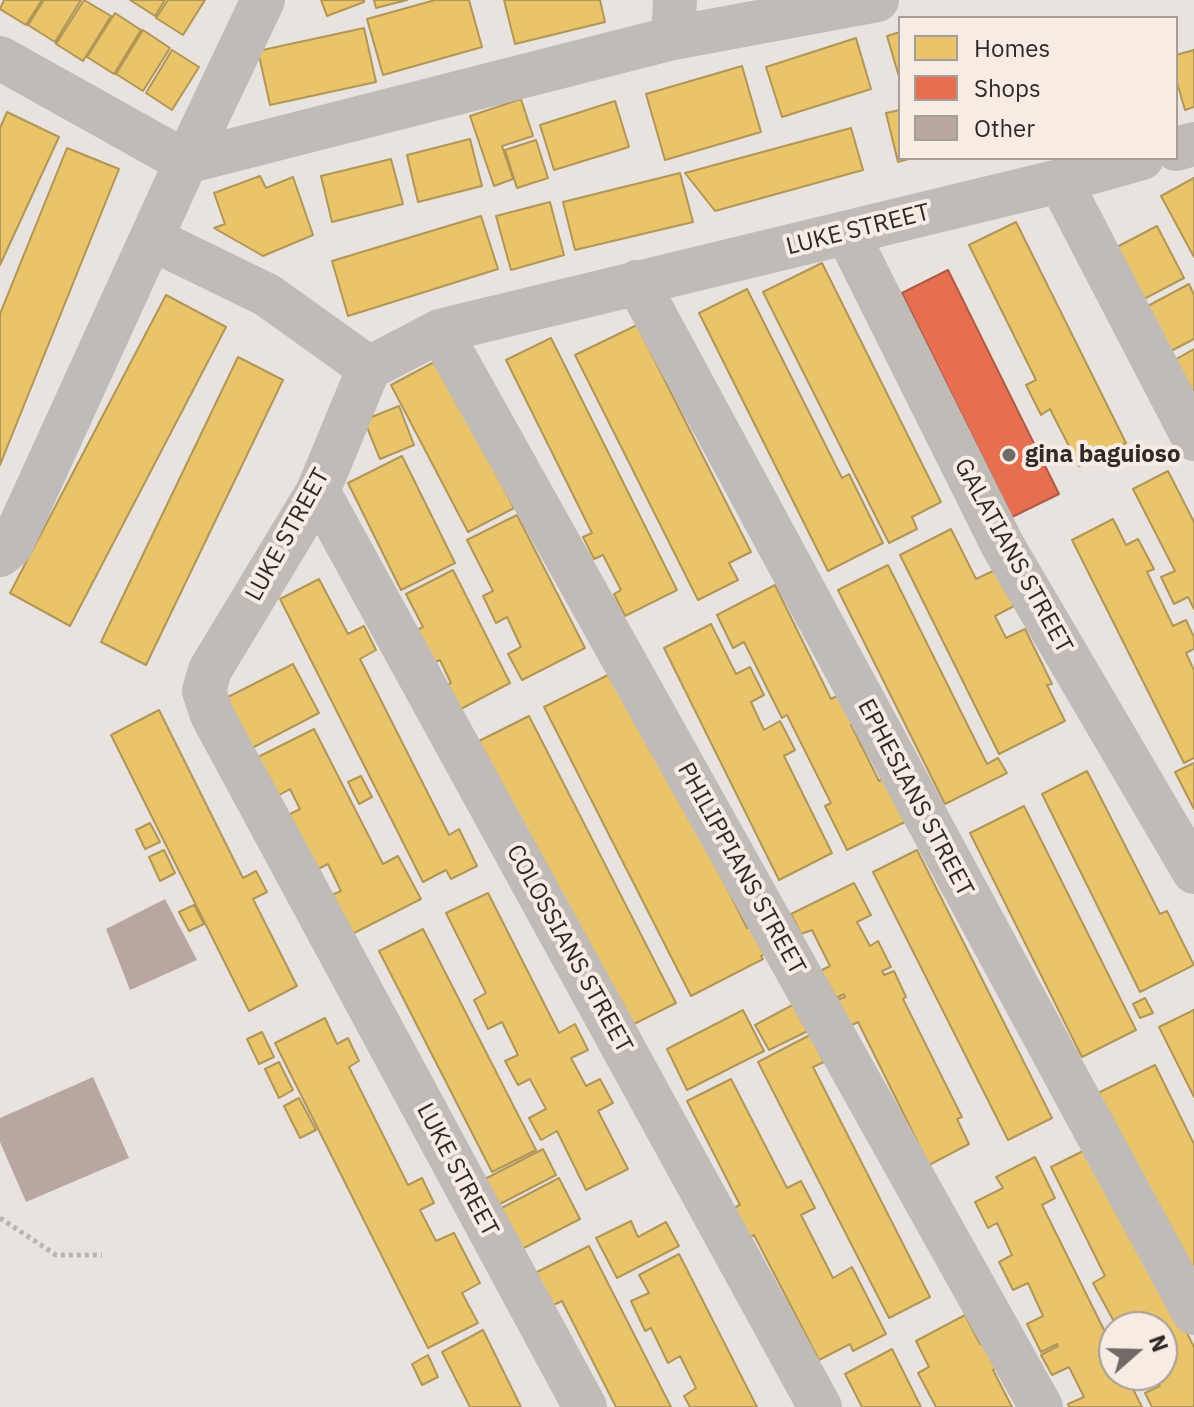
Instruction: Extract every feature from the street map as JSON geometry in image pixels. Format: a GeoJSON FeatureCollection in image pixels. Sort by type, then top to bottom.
{"type":"FeatureCollection","features":[{"type":"Feature","properties":{"kind":"street"},"geometry":{"type":"LineString","coordinates":[[0,555],[11,546],[263,0]]}},
{"type":"Feature","properties":{"kind":"street"},"geometry":{"type":"LineString","coordinates":[[5,74],[186,162],[674,19],[877,0]]}},
{"type":"Feature","properties":{"kind":"street","name":"LUKE STREET"},"geometry":{"type":"LineString","coordinates":[[585,1407],[212,715],[204,691],[210,670],[318,491],[369,368],[440,331],[1060,181],[1135,160]]}},
{"type":"Feature","properties":{"kind":"street"},"geometry":{"type":"LineString","coordinates":[[1060,181],[1194,439]]}},
{"type":"Feature","properties":{"kind":"street","name":"GALATIANS STREET"},"geometry":{"type":"LineString","coordinates":[[847,233],[1003,546],[1194,872]]}},
{"type":"Feature","properties":{"kind":"street"},"geometry":{"type":"LineString","coordinates":[[152,239],[267,295],[369,368]]}},
{"type":"Feature","properties":{"kind":"street","name":"EPHESIANS STREET"},"geometry":{"type":"LineString","coordinates":[[637,282],[1194,1313]]}},
{"type":"Feature","properties":{"kind":"street","name":"PHILIPPIANS STREET"},"geometry":{"type":"LineString","coordinates":[[440,331],[1041,1407]]}},
{"type":"Feature","properties":{"kind":"street","name":"COLOSSIANS STREET"},"geometry":{"type":"LineString","coordinates":[[318,491],[820,1407]]}},
{"type":"Feature","properties":{"kind":"path"},"geometry":{"type":"LineString","coordinates":[[0,1218],[56,1255],[102,1255]]}},
{"type":"Feature","properties":{"kind":"building: Homes"},"geometry":{"type":"Polygon","coordinates":[[[4,0],[42,0],[26,25],[0,9],[4,0]]]}},
{"type":"Feature","properties":{"kind":"building: Homes"},"geometry":{"type":"Polygon","coordinates":[[[44,0],[81,0],[55,42],[28,25],[44,0]]]}},
{"type":"Feature","properties":{"kind":"building: Homes"},"geometry":{"type":"Polygon","coordinates":[[[84,0],[111,16],[83,61],[56,44],[84,0]]]}},
{"type":"Feature","properties":{"kind":"building: Homes"},"geometry":{"type":"Polygon","coordinates":[[[130,0],[165,0],[155,16],[130,0]]]}},
{"type":"Feature","properties":{"kind":"building: Homes"},"geometry":{"type":"Polygon","coordinates":[[[168,0],[205,0],[183,35],[156,18],[168,0]]]}},
{"type":"Feature","properties":{"kind":"building: Homes"},"geometry":{"type":"Polygon","coordinates":[[[321,0],[364,0],[364,2],[327,16],[321,0]]]}},
{"type":"Feature","properties":{"kind":"building: Homes"},"geometry":{"type":"Polygon","coordinates":[[[374,0],[407,0],[376,8],[374,0]]]}},
{"type":"Feature","properties":{"kind":"building: Homes"},"geometry":{"type":"Polygon","coordinates":[[[435,0],[469,0],[482,47],[383,75],[367,19],[435,0]]]}},
{"type":"Feature","properties":{"kind":"building: Homes"},"geometry":{"type":"Polygon","coordinates":[[[504,0],[600,0],[605,22],[515,44],[504,0]]]}},
{"type":"Feature","properties":{"kind":"building: Homes"},"geometry":{"type":"Polygon","coordinates":[[[115,13],[141,30],[114,74],[87,57],[115,13]]]}},
{"type":"Feature","properties":{"kind":"building: Homes"},"geometry":{"type":"Polygon","coordinates":[[[364,28],[376,82],[270,105],[258,51],[364,28]]]}},
{"type":"Feature","properties":{"kind":"building: Homes"},"geometry":{"type":"Polygon","coordinates":[[[143,30],[170,48],[143,91],[116,74],[143,30]]]}},
{"type":"Feature","properties":{"kind":"building: Homes"},"geometry":{"type":"Polygon","coordinates":[[[898,33],[898,73],[887,36],[898,33]]]}},
{"type":"Feature","properties":{"kind":"building: Homes"},"geometry":{"type":"Polygon","coordinates":[[[856,38],[871,89],[782,117],[766,67],[856,38]]]}},
{"type":"Feature","properties":{"kind":"building: Homes"},"geometry":{"type":"Polygon","coordinates":[[[172,50],[199,67],[172,110],[146,93],[172,50]]]}},
{"type":"Feature","properties":{"kind":"building: Homes"},"geometry":{"type":"Polygon","coordinates":[[[1194,50],[1194,107],[1185,110],[1178,86],[1178,54],[1194,50]]]}},
{"type":"Feature","properties":{"kind":"building: Homes"},"geometry":{"type":"Polygon","coordinates":[[[742,66],[761,132],[665,160],[646,94],[742,66]]]}},
{"type":"Feature","properties":{"kind":"building: Homes"},"geometry":{"type":"Polygon","coordinates":[[[521,99],[533,136],[502,146],[513,179],[494,186],[470,116],[521,99]]]}},
{"type":"Feature","properties":{"kind":"building: Homes"},"geometry":{"type":"Polygon","coordinates":[[[615,101],[629,147],[554,170],[540,125],[615,101]]]}},
{"type":"Feature","properties":{"kind":"building: Homes"},"geometry":{"type":"Polygon","coordinates":[[[898,110],[898,160],[905,160],[898,162],[886,113],[898,110]]]}},
{"type":"Feature","properties":{"kind":"building: Homes"},"geometry":{"type":"Polygon","coordinates":[[[7,112],[59,137],[0,265],[0,128],[7,112]]]}},
{"type":"Feature","properties":{"kind":"building: Homes"},"geometry":{"type":"Polygon","coordinates":[[[851,128],[863,170],[715,211],[685,173],[851,128]]]}},
{"type":"Feature","properties":{"kind":"building: Homes"},"geometry":{"type":"Polygon","coordinates":[[[470,139],[482,186],[418,202],[407,155],[470,139]]]}},
{"type":"Feature","properties":{"kind":"building: Homes"},"geometry":{"type":"Polygon","coordinates":[[[536,140],[548,178],[517,188],[505,150],[536,140]]]}},
{"type":"Feature","properties":{"kind":"building: Homes"},"geometry":{"type":"Polygon","coordinates":[[[67,148],[119,169],[0,465],[0,314],[67,148]]]}},
{"type":"Feature","properties":{"kind":"building: Homes"},"geometry":{"type":"Polygon","coordinates":[[[391,159],[403,204],[332,222],[321,176],[391,159]]]}},
{"type":"Feature","properties":{"kind":"building: Homes"},"geometry":{"type":"Polygon","coordinates":[[[680,173],[693,222],[575,250],[563,202],[680,173]]]}},
{"type":"Feature","properties":{"kind":"building: Homes"},"geometry":{"type":"Polygon","coordinates":[[[260,176],[266,188],[293,177],[313,235],[263,256],[214,228],[225,224],[214,193],[260,176]]]}},
{"type":"Feature","properties":{"kind":"building: Homes"},"geometry":{"type":"Polygon","coordinates":[[[1194,178],[1194,257],[1161,196],[1194,178]]]}},
{"type":"Feature","properties":{"kind":"building: Homes"},"geometry":{"type":"Polygon","coordinates":[[[550,202],[564,255],[511,270],[496,216],[550,202]]]}},
{"type":"Feature","properties":{"kind":"building: Homes"},"geometry":{"type":"Polygon","coordinates":[[[481,216],[498,269],[348,316],[332,261],[481,216]]]}},
{"type":"Feature","properties":{"kind":"building: Homes"},"geometry":{"type":"Polygon","coordinates":[[[1016,222],[1126,443],[1079,466],[1050,409],[1041,415],[1026,385],[1036,380],[969,245],[1016,222]]]}},
{"type":"Feature","properties":{"kind":"building: Homes"},"geometry":{"type":"Polygon","coordinates":[[[1157,226],[1184,278],[1140,301],[1113,249],[1157,226]]]}},
{"type":"Feature","properties":{"kind":"building: Homes"},"geometry":{"type":"Polygon","coordinates":[[[822,263],[941,502],[912,517],[917,529],[889,543],[763,292],[822,263]]]}},
{"type":"Feature","properties":{"kind":"building: Homes"},"geometry":{"type":"Polygon","coordinates":[[[1189,284],[1194,295],[1194,339],[1167,353],[1144,308],[1189,284]]]}},
{"type":"Feature","properties":{"kind":"building: Homes"},"geometry":{"type":"Polygon","coordinates":[[[747,289],[842,478],[849,474],[883,543],[828,571],[699,313],[747,289]]]}},
{"type":"Feature","properties":{"kind":"building: Homes"},"geometry":{"type":"Polygon","coordinates":[[[166,295],[226,327],[70,626],[10,593],[166,295]]]}},
{"type":"Feature","properties":{"kind":"building: Homes"},"geometry":{"type":"Polygon","coordinates":[[[637,325],[751,552],[729,563],[738,580],[698,600],[575,355],[637,325]]]}},
{"type":"Feature","properties":{"kind":"building: Homes"},"geometry":{"type":"Polygon","coordinates":[[[551,338],[677,590],[625,616],[614,594],[621,590],[603,555],[594,559],[583,537],[592,533],[506,360],[551,338]]]}},
{"type":"Feature","properties":{"kind":"building: Homes"},"geometry":{"type":"Polygon","coordinates":[[[1194,349],[1194,406],[1171,362],[1194,349]]]}},
{"type":"Feature","properties":{"kind":"building: Homes"},"geometry":{"type":"Polygon","coordinates":[[[238,357],[283,380],[146,665],[101,642],[238,357]]]}},
{"type":"Feature","properties":{"kind":"building: Homes"},"geometry":{"type":"Polygon","coordinates":[[[438,360],[514,508],[468,532],[391,385],[438,360]]]}},
{"type":"Feature","properties":{"kind":"building: Homes"},"geometry":{"type":"Polygon","coordinates":[[[399,406],[414,445],[380,459],[364,420],[399,406]]]}},
{"type":"Feature","properties":{"kind":"building: Homes"},"geometry":{"type":"Polygon","coordinates":[[[402,456],[455,563],[401,590],[348,483],[402,456]]]}},
{"type":"Feature","properties":{"kind":"building: Homes"},"geometry":{"type":"Polygon","coordinates":[[[1168,471],[1194,522],[1194,609],[1188,597],[1174,604],[1161,577],[1175,571],[1133,489],[1168,471]]]}},
{"type":"Feature","properties":{"kind":"building: Homes"},"geometry":{"type":"Polygon","coordinates":[[[517,515],[585,648],[522,680],[508,654],[521,647],[507,617],[496,623],[483,596],[493,591],[467,540],[517,515]]]}},
{"type":"Feature","properties":{"kind":"building: Homes"},"geometry":{"type":"Polygon","coordinates":[[[1113,519],[1126,545],[1138,539],[1154,569],[1147,572],[1173,626],[1186,620],[1194,637],[1194,649],[1186,653],[1194,670],[1194,758],[1184,763],[1072,540],[1113,519]]]}},
{"type":"Feature","properties":{"kind":"building: Homes"},"geometry":{"type":"Polygon","coordinates":[[[951,529],[976,579],[995,570],[1014,606],[995,616],[1006,638],[1025,629],[1052,684],[1047,685],[1065,721],[999,754],[900,555],[951,529]]]}},
{"type":"Feature","properties":{"kind":"building: Homes"},"geometry":{"type":"Polygon","coordinates":[[[888,565],[987,764],[998,758],[1007,773],[945,804],[838,590],[888,565]]]}},
{"type":"Feature","properties":{"kind":"building: Homes"},"geometry":{"type":"Polygon","coordinates":[[[453,570],[510,683],[457,711],[445,686],[451,683],[440,660],[429,665],[413,632],[423,627],[406,594],[453,570]]]}},
{"type":"Feature","properties":{"kind":"building: Homes"},"geometry":{"type":"Polygon","coordinates":[[[319,579],[348,634],[364,626],[376,650],[360,659],[449,835],[459,829],[477,866],[451,879],[446,870],[423,882],[280,599],[319,579]]]}},
{"type":"Feature","properties":{"kind":"building: Homes"},"geometry":{"type":"Polygon","coordinates":[[[775,585],[831,699],[843,693],[857,722],[851,725],[879,781],[890,775],[911,819],[847,850],[825,806],[831,803],[787,715],[782,718],[744,642],[733,648],[717,615],[775,585]]]}},
{"type":"Feature","properties":{"kind":"building: Homes"},"geometry":{"type":"Polygon","coordinates":[[[711,624],[736,674],[750,667],[764,695],[751,702],[764,730],[780,721],[795,750],[784,756],[832,853],[779,880],[664,648],[711,624]]]}},
{"type":"Feature","properties":{"kind":"building: Homes"},"geometry":{"type":"Polygon","coordinates":[[[293,664],[319,713],[250,749],[224,699],[293,664]]]}},
{"type":"Feature","properties":{"kind":"building: Homes"},"geometry":{"type":"Polygon","coordinates":[[[618,670],[747,928],[756,923],[770,951],[761,956],[763,959],[691,996],[544,707],[618,670]]]}},
{"type":"Feature","properties":{"kind":"building: Homes"},"geometry":{"type":"Polygon","coordinates":[[[159,710],[243,878],[256,871],[267,892],[253,899],[297,986],[249,1011],[111,735],[159,710]]]}},
{"type":"Feature","properties":{"kind":"building: Homes"},"geometry":{"type":"Polygon","coordinates":[[[529,716],[676,1003],[624,1029],[477,742],[529,716]]]}},
{"type":"Feature","properties":{"kind":"building: Homes"},"geometry":{"type":"Polygon","coordinates":[[[314,729],[383,864],[398,856],[421,899],[352,934],[332,895],[341,891],[328,864],[310,873],[282,818],[300,809],[290,789],[276,797],[256,758],[314,729]]]}},
{"type":"Feature","properties":{"kind":"building: Homes"},"geometry":{"type":"Polygon","coordinates":[[[1194,763],[1194,809],[1175,772],[1194,763]]]}},
{"type":"Feature","properties":{"kind":"building: Homes"},"geometry":{"type":"Polygon","coordinates":[[[1087,771],[1160,914],[1167,911],[1194,965],[1140,992],[1042,794],[1087,771]]]}},
{"type":"Feature","properties":{"kind":"building: Homes"},"geometry":{"type":"Polygon","coordinates":[[[361,776],[372,797],[359,804],[348,782],[361,776]]]}},
{"type":"Feature","properties":{"kind":"building: Homes"},"geometry":{"type":"Polygon","coordinates":[[[1024,806],[1136,1030],[1082,1057],[970,833],[1024,806]]]}},
{"type":"Feature","properties":{"kind":"building: Homes"},"geometry":{"type":"Polygon","coordinates":[[[150,823],[160,842],[145,849],[136,830],[150,823]]]}},
{"type":"Feature","properties":{"kind":"building: Homes"},"geometry":{"type":"Polygon","coordinates":[[[164,850],[175,873],[160,881],[149,857],[164,850]]]}},
{"type":"Feature","properties":{"kind":"building: Homes"},"geometry":{"type":"Polygon","coordinates":[[[917,850],[1052,1118],[1008,1140],[873,872],[917,850]]]}},
{"type":"Feature","properties":{"kind":"building: Homes"},"geometry":{"type":"Polygon","coordinates":[[[854,883],[871,915],[857,922],[870,946],[878,941],[891,967],[882,971],[884,975],[894,971],[906,997],[903,999],[962,1117],[957,1119],[969,1144],[929,1165],[858,1022],[846,1028],[832,1002],[845,997],[844,994],[832,1000],[818,972],[830,966],[812,930],[801,934],[791,914],[854,883]]]}},
{"type":"Feature","properties":{"kind":"building: Homes"},"geometry":{"type":"Polygon","coordinates":[[[488,893],[559,1033],[575,1024],[588,1050],[571,1058],[586,1086],[600,1079],[613,1103],[598,1111],[628,1169],[586,1190],[557,1131],[541,1140],[529,1118],[546,1109],[530,1079],[518,1085],[505,1061],[518,1055],[502,1022],[488,1029],[474,1000],[486,993],[446,913],[488,893]]]}},
{"type":"Feature","properties":{"kind":"building: Homes"},"geometry":{"type":"Polygon","coordinates":[[[194,905],[204,924],[189,931],[179,912],[194,905]]]}},
{"type":"Feature","properties":{"kind":"building: Homes"},"geometry":{"type":"Polygon","coordinates":[[[423,929],[536,1150],[492,1172],[379,951],[423,929]]]}},
{"type":"Feature","properties":{"kind":"building: Homes"},"geometry":{"type":"Polygon","coordinates":[[[1145,998],[1153,1013],[1140,1018],[1133,1004],[1145,998]]]}},
{"type":"Feature","properties":{"kind":"building: Homes"},"geometry":{"type":"Polygon","coordinates":[[[802,1000],[816,1027],[769,1050],[755,1025],[802,1000]]]}},
{"type":"Feature","properties":{"kind":"building: Homes"},"geometry":{"type":"Polygon","coordinates":[[[743,1010],[764,1051],[687,1090],[667,1049],[743,1010]]]}},
{"type":"Feature","properties":{"kind":"building: Homes"},"geometry":{"type":"Polygon","coordinates":[[[1194,1010],[1194,1097],[1159,1027],[1194,1010]]]}},
{"type":"Feature","properties":{"kind":"building: Homes"},"geometry":{"type":"Polygon","coordinates":[[[325,1018],[337,1044],[348,1038],[359,1061],[349,1067],[408,1185],[422,1178],[434,1203],[420,1210],[436,1241],[454,1233],[480,1283],[462,1293],[478,1323],[428,1348],[275,1043],[325,1018]]]}},
{"type":"Feature","properties":{"kind":"building: Homes"},"geometry":{"type":"Polygon","coordinates":[[[262,1032],[274,1057],[259,1064],[247,1039],[262,1032]]]}},
{"type":"Feature","properties":{"kind":"building: Homes"},"geometry":{"type":"Polygon","coordinates":[[[810,1035],[824,1062],[813,1067],[930,1297],[889,1318],[758,1062],[810,1035]]]}},
{"type":"Feature","properties":{"kind":"building: Homes"},"geometry":{"type":"Polygon","coordinates":[[[279,1062],[293,1090],[279,1098],[265,1069],[279,1062]]]}},
{"type":"Feature","properties":{"kind":"building: Homes"},"geometry":{"type":"Polygon","coordinates":[[[1155,1065],[1194,1144],[1194,1284],[1098,1093],[1155,1065]]]}},
{"type":"Feature","properties":{"kind":"building: Homes"},"geometry":{"type":"Polygon","coordinates":[[[731,1079],[787,1188],[801,1181],[815,1208],[801,1215],[833,1278],[852,1267],[886,1334],[853,1351],[850,1344],[819,1360],[754,1235],[745,1241],[729,1210],[740,1205],[687,1101],[731,1079]]]}},
{"type":"Feature","properties":{"kind":"building: Homes"},"geometry":{"type":"Polygon","coordinates":[[[299,1098],[316,1130],[300,1138],[284,1106],[299,1098]]]}},
{"type":"Feature","properties":{"kind":"building: Homes"},"geometry":{"type":"Polygon","coordinates":[[[1093,1146],[1176,1311],[1108,1311],[1093,1283],[1105,1276],[1051,1167],[1093,1146]]]}},
{"type":"Feature","properties":{"kind":"building: Homes"},"geometry":{"type":"Polygon","coordinates":[[[543,1149],[556,1175],[494,1207],[481,1181],[543,1149]]]}},
{"type":"Feature","properties":{"kind":"building: Homes"},"geometry":{"type":"Polygon","coordinates":[[[1035,1157],[1055,1198],[1042,1205],[1098,1318],[1098,1391],[1134,1391],[1142,1407],[1069,1407],[1068,1404],[1084,1397],[1069,1367],[1052,1375],[1041,1355],[1058,1346],[1041,1352],[1027,1324],[1043,1316],[1028,1283],[1013,1290],[999,1262],[1012,1255],[997,1223],[988,1228],[975,1202],[1003,1188],[996,1177],[1035,1157]]]}},
{"type":"Feature","properties":{"kind":"building: Homes"},"geometry":{"type":"Polygon","coordinates":[[[559,1178],[580,1219],[514,1253],[494,1212],[559,1178]]]}},
{"type":"Feature","properties":{"kind":"building: Homes"},"geometry":{"type":"Polygon","coordinates":[[[631,1221],[638,1237],[666,1222],[679,1246],[617,1278],[596,1238],[631,1221]]]}},
{"type":"Feature","properties":{"kind":"building: Homes"},"geometry":{"type":"Polygon","coordinates":[[[589,1246],[671,1407],[616,1407],[562,1301],[549,1307],[533,1274],[589,1246]]]}},
{"type":"Feature","properties":{"kind":"building: Homes"},"geometry":{"type":"Polygon","coordinates":[[[679,1254],[757,1407],[690,1407],[684,1396],[696,1388],[680,1356],[668,1363],[651,1328],[645,1331],[631,1301],[649,1293],[639,1275],[679,1254]]]}},
{"type":"Feature","properties":{"kind":"building: Homes"},"geometry":{"type":"Polygon","coordinates":[[[965,1315],[980,1344],[989,1339],[1002,1364],[993,1370],[1012,1407],[936,1407],[918,1373],[929,1367],[916,1341],[965,1315]]]}},
{"type":"Feature","properties":{"kind":"building: Homes"},"geometry":{"type":"Polygon","coordinates":[[[1178,1315],[1194,1347],[1194,1407],[1152,1407],[1145,1393],[1178,1391],[1178,1315]]]}},
{"type":"Feature","properties":{"kind":"building: Homes"},"geometry":{"type":"Polygon","coordinates":[[[483,1330],[521,1407],[470,1407],[442,1352],[483,1330]]]}},
{"type":"Feature","properties":{"kind":"building: Homes"},"geometry":{"type":"Polygon","coordinates":[[[892,1349],[921,1407],[862,1407],[845,1374],[892,1349]]]}},
{"type":"Feature","properties":{"kind":"building: Homes"},"geometry":{"type":"Polygon","coordinates":[[[428,1355],[438,1377],[422,1385],[412,1364],[428,1355]]]}},
{"type":"Feature","properties":{"kind":"building: Shops"},"geometry":{"type":"Polygon","coordinates":[[[948,270],[1059,494],[1012,517],[902,293],[948,270]]]}},
{"type":"Feature","properties":{"kind":"building: Other"},"geometry":{"type":"Polygon","coordinates":[[[165,899],[197,960],[130,990],[106,929],[165,899]]]}},
{"type":"Feature","properties":{"kind":"building: Other"},"geometry":{"type":"Polygon","coordinates":[[[93,1077],[129,1158],[26,1202],[0,1142],[0,1118],[93,1077]]]}},
{"type":"Feature","properties":{"kind":"place","name":"gina baguioso"},"geometry":{"type":"Point","coordinates":[1009,455]}}]}
